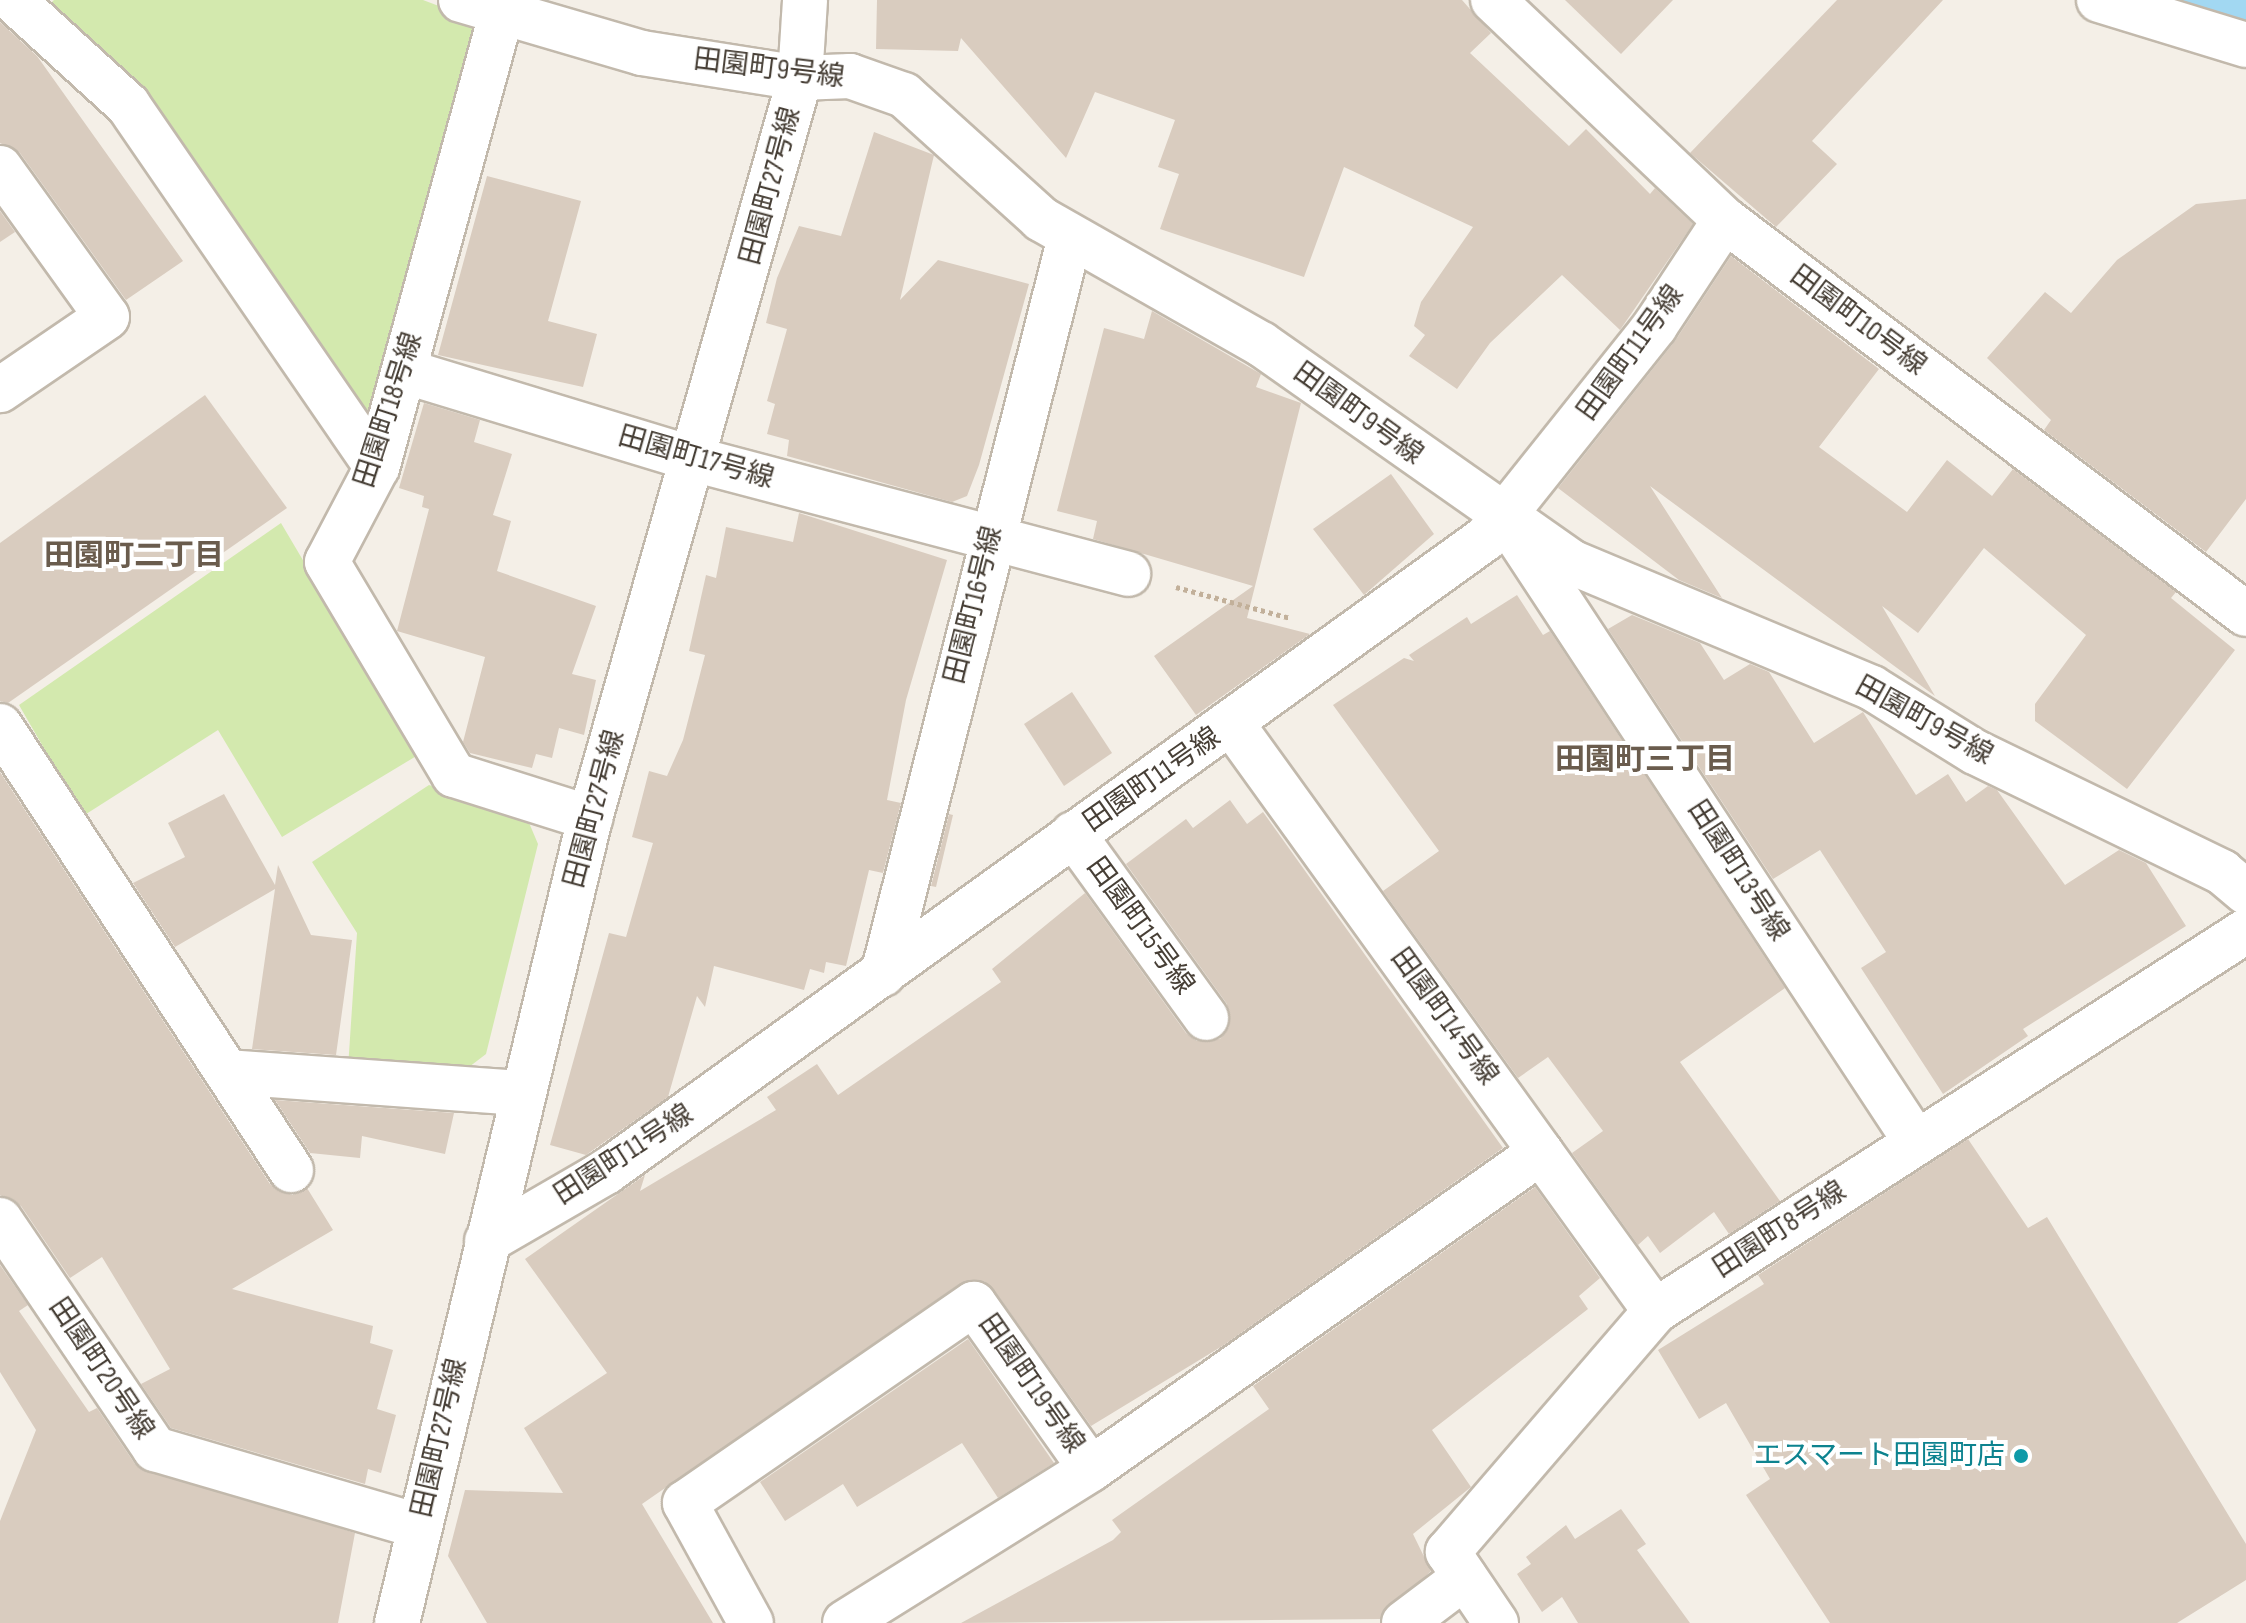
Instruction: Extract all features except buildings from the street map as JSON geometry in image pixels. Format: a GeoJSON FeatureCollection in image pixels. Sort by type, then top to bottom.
{"type":"FeatureCollection","features":[{"type":"Feature","properties":{"kind":"street"},"geometry":{"type":"LineString","coordinates":[[13,0],[128,105],[377,467]]}},
{"type":"Feature","properties":{"kind":"street","name":"田園町9号線"},"geometry":{"type":"LineString","coordinates":[[461,0],[501,15],[642,53],[800,78],[850,76],[904,95],[999,184],[1070,237],[1228,323],[1506,520],[1571,562],[1872,688],[1975,752],[2222,872],[2246,892]]}},
{"type":"Feature","properties":{"kind":"street","name":"田園町27号線"},"geometry":{"type":"LineString","coordinates":[[397,1623],[590,818],[697,460],[800,78],[805,0]]}},
{"type":"Feature","properties":{"kind":"street","name":"田園町10号線"},"geometry":{"type":"LineString","coordinates":[[1493,0],[1725,220],[2246,614]]}},
{"type":"Feature","properties":{"kind":"street"},"geometry":{"type":"LineString","coordinates":[[2099,0],[2246,45]]}},
{"type":"Feature","properties":{"kind":"street","name":"田園町18号線"},"geometry":{"type":"LineString","coordinates":[[501,15],[377,467],[327,562],[454,775],[590,818]]}},
{"type":"Feature","properties":{"kind":"street"},"geometry":{"type":"LineString","coordinates":[[0,168],[107,317],[0,390]]}},
{"type":"Feature","properties":{"kind":"street","name":"田園町11号線"},"geometry":{"type":"LineString","coordinates":[[487,1241],[606,1172],[1073,834],[1357,636],[1506,520],[1725,220]]}},
{"type":"Feature","properties":{"kind":"street","name":"田園町16号線"},"geometry":{"type":"LineString","coordinates":[[883,974],[991,537],[1070,237]]}},
{"type":"Feature","properties":{"kind":"street","name":"田園町17号線"},"geometry":{"type":"LineString","coordinates":[[404,371],[697,460],[1128,574]]}},
{"type":"Feature","properties":{"kind":"street","name":"田園町13号線"},"geometry":{"type":"LineString","coordinates":[[1506,520],[1916,1142]]}},
{"type":"Feature","properties":{"kind":"street","name":"田園町14号線"},"geometry":{"type":"LineString","coordinates":[[1232,724],[1655,1311]]}},
{"type":"Feature","properties":{"kind":"street"},"geometry":{"type":"LineString","coordinates":[[0,726],[291,1170]]}},
{"type":"Feature","properties":{"kind":"street","name":"田園町15号線"},"geometry":{"type":"LineString","coordinates":[[1073,834],[1206,1018]]}},
{"type":"Feature","properties":{"kind":"street","name":"田園町8号線"},"geometry":{"type":"LineString","coordinates":[[1496,1623],[1448,1552],[1655,1311],[2246,931]]}},
{"type":"Feature","properties":{"kind":"street"},"geometry":{"type":"LineString","coordinates":[[227,1072],[522,1093]]}},
{"type":"Feature","properties":{"kind":"street"},"geometry":{"type":"LineString","coordinates":[[1091,1469],[1541,1152]]}},
{"type":"Feature","properties":{"kind":"street","name":"田園町20号線"},"geometry":{"type":"LineString","coordinates":[[0,1220],[155,1449],[419,1526]]}},
{"type":"Feature","properties":{"kind":"street","name":"田園町19号線"},"geometry":{"type":"LineString","coordinates":[[751,1623],[685,1503],[974,1304],[1091,1469],[845,1623]]}},
{"type":"Feature","properties":{"kind":"street"},"geometry":{"type":"LineString","coordinates":[[1404,1623],[1465,1577]]}},
{"type":"Feature","properties":{"kind":"path"},"geometry":{"type":"LineString","coordinates":[[1128,574],[1357,636]]}},
{"type":"Feature","properties":{"kind":"green space"},"geometry":{"type":"Polygon","coordinates":[[[54,0],[423,0],[481,22],[372,415],[359,414],[46,8],[54,0]]]}},
{"type":"Feature","properties":{"kind":"green space"},"geometry":{"type":"Polygon","coordinates":[[[281,523],[418,755],[282,837],[218,730],[83,816],[19,705],[281,523]]]}},
{"type":"Feature","properties":{"kind":"green space"},"geometry":{"type":"Polygon","coordinates":[[[429,785],[527,818],[538,844],[486,1054],[456,1077],[348,1068],[357,933],[312,862],[429,785]]]}},
{"type":"Feature","properties":{"kind":"water"},"geometry":{"type":"Polygon","coordinates":[[[2180,0],[2246,0],[2246,20],[2180,0]]]}},
{"type":"Feature","properties":{"kind":"place","name":"エスマート田園町店"},"geometry":{"type":"Point","coordinates":[2021,1456]}},
{"type":"Feature","properties":{"kind":"district","name":"田園町二丁目"},"geometry":{"type":"Point","coordinates":[134,556]}},
{"type":"Feature","properties":{"kind":"district","name":"田園町三丁目"},"geometry":{"type":"Point","coordinates":[1645,760]}}]}
